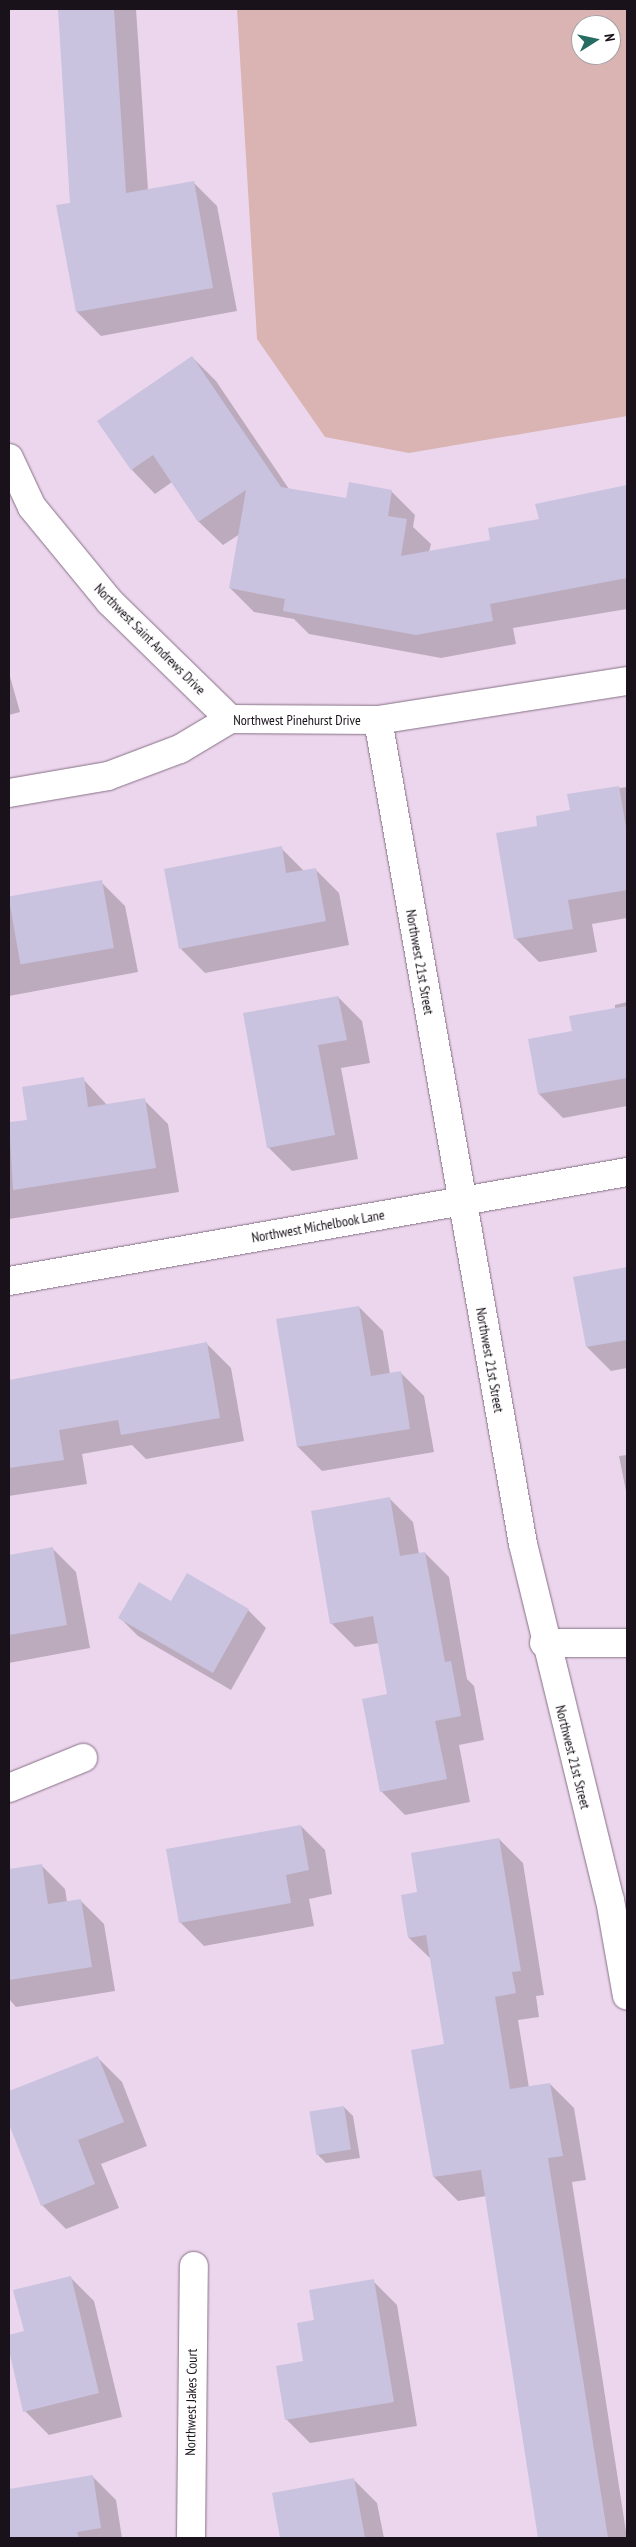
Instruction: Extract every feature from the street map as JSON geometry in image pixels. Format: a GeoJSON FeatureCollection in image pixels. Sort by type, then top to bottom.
{"type":"FeatureCollection","features":[{"type":"Feature","properties":{"kind":"street","name":"Northwest Saint Andrews Drive"},"geometry":{"type":"LineString","coordinates":[[9,458],[32,507],[110,602],[230,719]]}},
{"type":"Feature","properties":{"kind":"street","name":"Northwest Pinehurst Drive"},"geometry":{"type":"LineString","coordinates":[[9,793],[108,776],[180,749],[230,719],[378,720],[627,682]]}},
{"type":"Feature","properties":{"kind":"street","name":"Northwest 21st Street"},"geometry":{"type":"LineString","coordinates":[[378,720],[461,1201],[544,1643],[610,1900],[627,1996]]}},
{"type":"Feature","properties":{"kind":"street","name":"Northwest Michelbook Lane"},"geometry":{"type":"LineString","coordinates":[[9,1281],[627,1172]]}},
{"type":"Feature","properties":{"kind":"street"},"geometry":{"type":"LineString","coordinates":[[544,1643],[627,1643]]}},
{"type":"Feature","properties":{"kind":"street"},"geometry":{"type":"LineString","coordinates":[[9,1788],[83,1758]]}},
{"type":"Feature","properties":{"kind":"street","name":"Northwest Jakes Court"},"geometry":{"type":"LineString","coordinates":[[191,2538],[194,2266]]}},
{"type":"Feature","properties":{"kind":"shaded area"},"geometry":{"type":"Polygon","coordinates":[[[237,9],[627,9],[627,416],[409,453],[325,437],[257,339],[237,9]]]}},
{"type":"Feature","properties":{"kind":"building"},"geometry":{"type":"Polygon","coordinates":[[[58,9],[114,9],[126,193],[194,181],[213,288],[76,312],[56,205],[70,203],[58,9]]]}},
{"type":"Feature","properties":{"kind":"building"},"geometry":{"type":"Polygon","coordinates":[[[192,356],[281,487],[346,498],[349,482],[392,490],[388,516],[407,519],[401,556],[490,540],[488,528],[539,519],[535,504],[627,485],[627,578],[490,604],[493,621],[416,635],[283,611],[285,599],[229,588],[246,490],[198,522],[153,455],[131,470],[97,421],[192,356]]]}},
{"type":"Feature","properties":{"kind":"building"},"geometry":{"type":"Polygon","coordinates":[[[619,786],[627,833],[627,890],[568,900],[573,929],[514,939],[496,833],[537,826],[536,816],[570,810],[567,794],[619,786]]]}},
{"type":"Feature","properties":{"kind":"building"},"geometry":{"type":"Polygon","coordinates":[[[282,846],[286,873],[316,868],[326,921],[179,949],[164,869],[282,846]]]}},
{"type":"Feature","properties":{"kind":"building"},"geometry":{"type":"Polygon","coordinates":[[[102,880],[114,948],[20,964],[9,896],[102,880]]]}},
{"type":"Feature","properties":{"kind":"building"},"geometry":{"type":"Polygon","coordinates":[[[338,996],[347,1040],[318,1045],[335,1135],[267,1148],[243,1013],[338,996]]]}},
{"type":"Feature","properties":{"kind":"building"},"geometry":{"type":"Polygon","coordinates":[[[627,1006],[627,1078],[538,1094],[528,1039],[572,1031],[569,1016],[627,1006]]]}},
{"type":"Feature","properties":{"kind":"building"},"geometry":{"type":"Polygon","coordinates":[[[84,1077],[88,1107],[145,1098],[156,1168],[13,1190],[9,1122],[27,1120],[22,1087],[84,1077]]]}},
{"type":"Feature","properties":{"kind":"building"},"geometry":{"type":"Polygon","coordinates":[[[627,1267],[627,1340],[586,1347],[573,1277],[627,1267]]]}},
{"type":"Feature","properties":{"kind":"building"},"geometry":{"type":"Polygon","coordinates":[[[359,1306],[371,1376],[401,1371],[410,1429],[297,1447],[276,1319],[359,1306]]]}},
{"type":"Feature","properties":{"kind":"building"},"geometry":{"type":"Polygon","coordinates":[[[207,1342],[220,1418],[121,1435],[118,1420],[59,1430],[64,1460],[9,1468],[9,1380],[207,1342]]]}},
{"type":"Feature","properties":{"kind":"building"},"geometry":{"type":"Polygon","coordinates":[[[390,1497],[400,1556],[425,1552],[445,1662],[451,1661],[461,1716],[435,1721],[447,1779],[380,1792],[362,1699],[387,1694],[373,1616],[330,1624],[311,1511],[390,1497]]]}},
{"type":"Feature","properties":{"kind":"building"},"geometry":{"type":"Polygon","coordinates":[[[53,1547],[67,1625],[9,1635],[9,1555],[53,1547]]]}},
{"type":"Feature","properties":{"kind":"building"},"geometry":{"type":"Polygon","coordinates":[[[187,1573],[249,1609],[213,1673],[118,1618],[139,1582],[171,1601],[187,1573]]]}},
{"type":"Feature","properties":{"kind":"building"},"geometry":{"type":"Polygon","coordinates":[[[301,1825],[309,1870],[286,1875],[291,1903],[179,1923],[166,1849],[301,1825]]]}},
{"type":"Feature","properties":{"kind":"building"},"geometry":{"type":"Polygon","coordinates":[[[499,1838],[521,1971],[512,1972],[516,1993],[495,1997],[510,2089],[550,2083],[563,2156],[548,2158],[608,2538],[538,2538],[481,2170],[433,2177],[411,2050],[444,2044],[426,1935],[408,1938],[401,1895],[417,1892],[411,1853],[499,1838]]]}},
{"type":"Feature","properties":{"kind":"building"},"geometry":{"type":"Polygon","coordinates":[[[42,1864],[48,1904],[81,1899],[92,1967],[9,1980],[9,1869],[42,1864]]]}},
{"type":"Feature","properties":{"kind":"building"},"geometry":{"type":"Polygon","coordinates":[[[98,2056],[124,2122],[78,2140],[95,2184],[41,2206],[9,2124],[9,2091],[98,2056]]]}},
{"type":"Feature","properties":{"kind":"building"},"geometry":{"type":"Polygon","coordinates":[[[344,2106],[351,2149],[316,2155],[309,2111],[344,2106]]]}},
{"type":"Feature","properties":{"kind":"building"},"geometry":{"type":"Polygon","coordinates":[[[71,2276],[99,2393],[23,2412],[9,2350],[9,2335],[24,2331],[13,2290],[71,2276]]]}},
{"type":"Feature","properties":{"kind":"building"},"geometry":{"type":"Polygon","coordinates":[[[374,2279],[394,2402],[285,2420],[276,2366],[303,2361],[297,2323],[314,2320],[309,2290],[374,2279]]]}},
{"type":"Feature","properties":{"kind":"building"},"geometry":{"type":"Polygon","coordinates":[[[93,2475],[101,2528],[77,2532],[79,2538],[9,2538],[9,2489],[93,2475]]]}},
{"type":"Feature","properties":{"kind":"building"},"geometry":{"type":"Polygon","coordinates":[[[354,2478],[365,2538],[280,2538],[272,2493],[354,2478]]]}}]}
